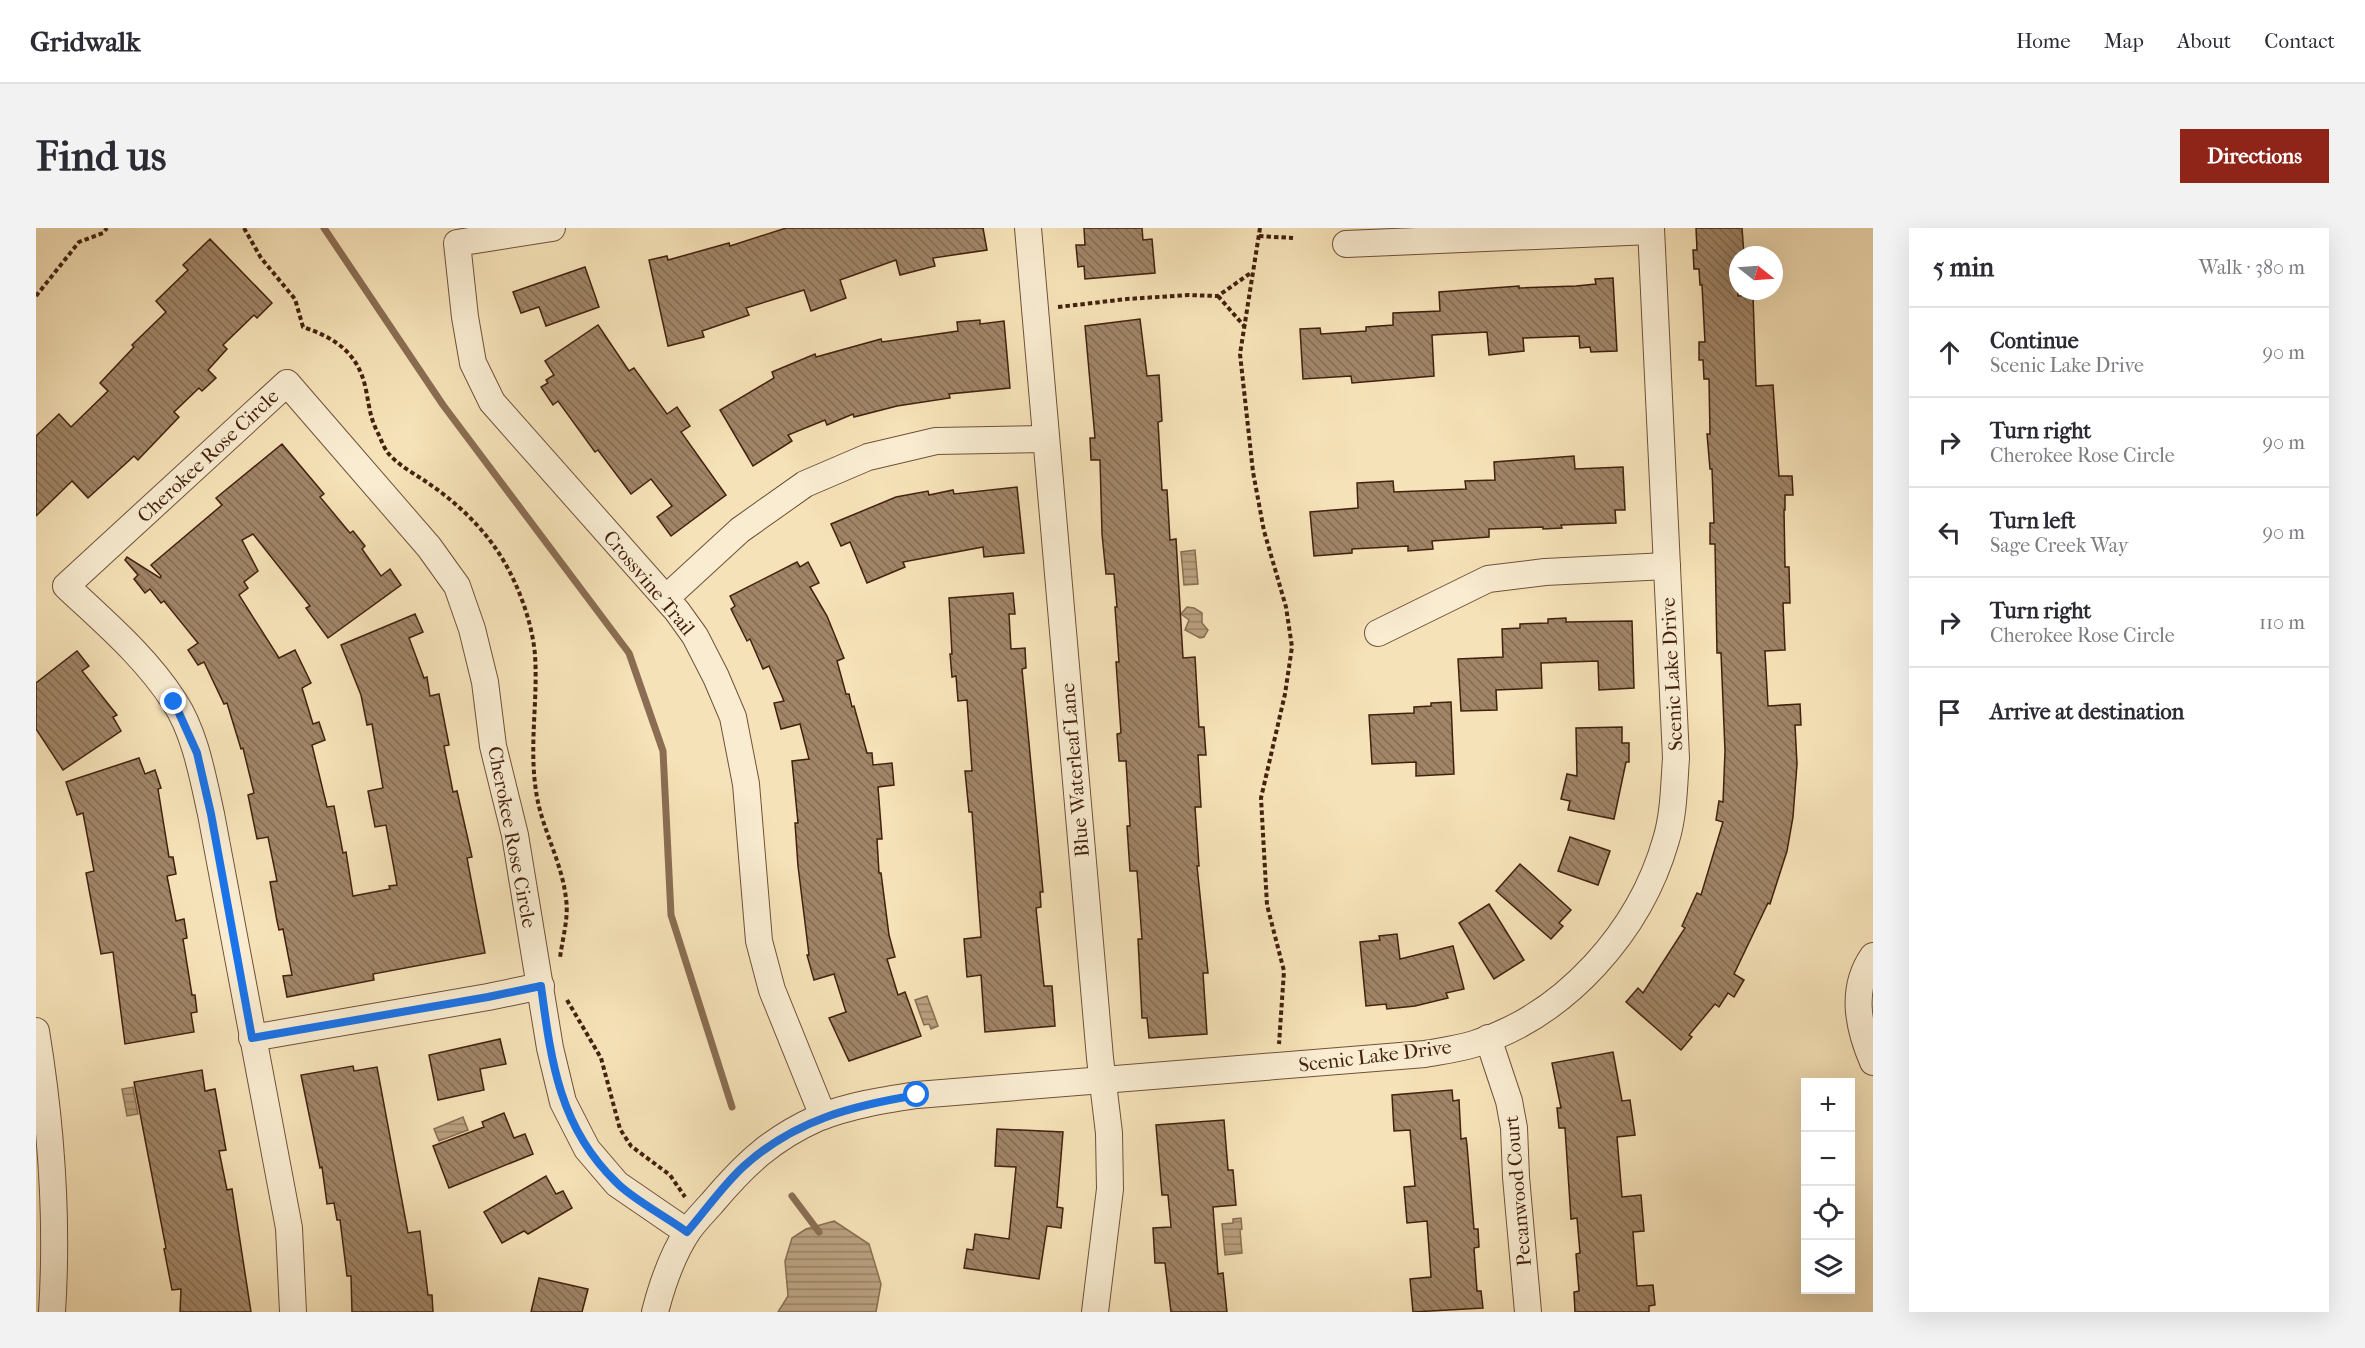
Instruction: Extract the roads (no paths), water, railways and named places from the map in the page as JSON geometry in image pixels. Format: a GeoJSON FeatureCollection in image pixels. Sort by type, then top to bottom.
{"type":"FeatureCollection","features":[{"type":"Feature","properties":{"kind":"street","name":"Crossvine Trail"},"geometry":{"type":"LineString","coordinates":[[552,228],[457,243],[473,363],[492,402],[666,598],[694,636],[716,677],[733,717],[746,784],[759,941],[772,990],[823,1116]]}},
{"type":"Feature","properties":{"kind":"street","name":"Blue Waterleaf Lane"},"geometry":{"type":"LineString","coordinates":[[1028,228],[1102,1081],[1109,1133],[1110,1189],[1095,1312]]}},
{"type":"Feature","properties":{"kind":"street"},"geometry":{"type":"LineString","coordinates":[[1346,244],[1651,229]]}},
{"type":"Feature","properties":{"kind":"street","name":"Scenic Lake Drive"},"geometry":{"type":"LineString","coordinates":[[655,1312],[662,1285],[687,1232],[744,1166],[783,1136],[823,1116],[866,1103],[917,1095],[1425,1054],[1474,1044],[1520,1023],[1559,998],[1603,957],[1634,915],[1655,871],[1667,838],[1673,803],[1676,758],[1651,229]]}},
{"type":"Feature","properties":{"kind":"street","name":"Cherokee Rose Circle"},"geometry":{"type":"LineString","coordinates":[[293,1312],[289,1228],[211,814],[197,753],[168,693],[128,643],[66,586],[287,383],[429,548],[457,586],[472,629],[485,682],[493,746],[515,835],[550,1048],[563,1102],[587,1149],[617,1184],[687,1232]]}},
{"type":"Feature","properties":{"kind":"street"},"geometry":{"type":"LineString","coordinates":[[666,598],[740,530],[805,484],[868,457],[936,441],[1046,439]]}},
{"type":"Feature","properties":{"kind":"street"},"geometry":{"type":"LineString","coordinates":[[1378,633],[1488,579],[1545,572],[1667,566]]}},
{"type":"Feature","properties":{"kind":"street"},"geometry":{"type":"LineString","coordinates":[[1870,959],[1859,989],[1858,1012],[1862,1038],[1873,1062]]}},
{"type":"Feature","properties":{"kind":"street"},"geometry":{"type":"LineString","coordinates":[[252,1038],[541,986]]}},
{"type":"Feature","properties":{"kind":"street"},"geometry":{"type":"LineString","coordinates":[[36,1031],[41,1112],[56,1254],[52,1312]]}},
{"type":"Feature","properties":{"kind":"street","name":"Pecanwood Court"},"geometry":{"type":"LineString","coordinates":[[1488,1038],[1509,1101],[1514,1128],[1528,1312]]}},
{"type":"Feature","properties":{"kind":"waterway"},"geometry":{"type":"LineString","coordinates":[[324,228],[443,405],[629,653],[663,751],[671,915],[732,1107]]}},
{"type":"Feature","properties":{"kind":"waterway"},"geometry":{"type":"LineString","coordinates":[[792,1196],[819,1232]]}}]}
